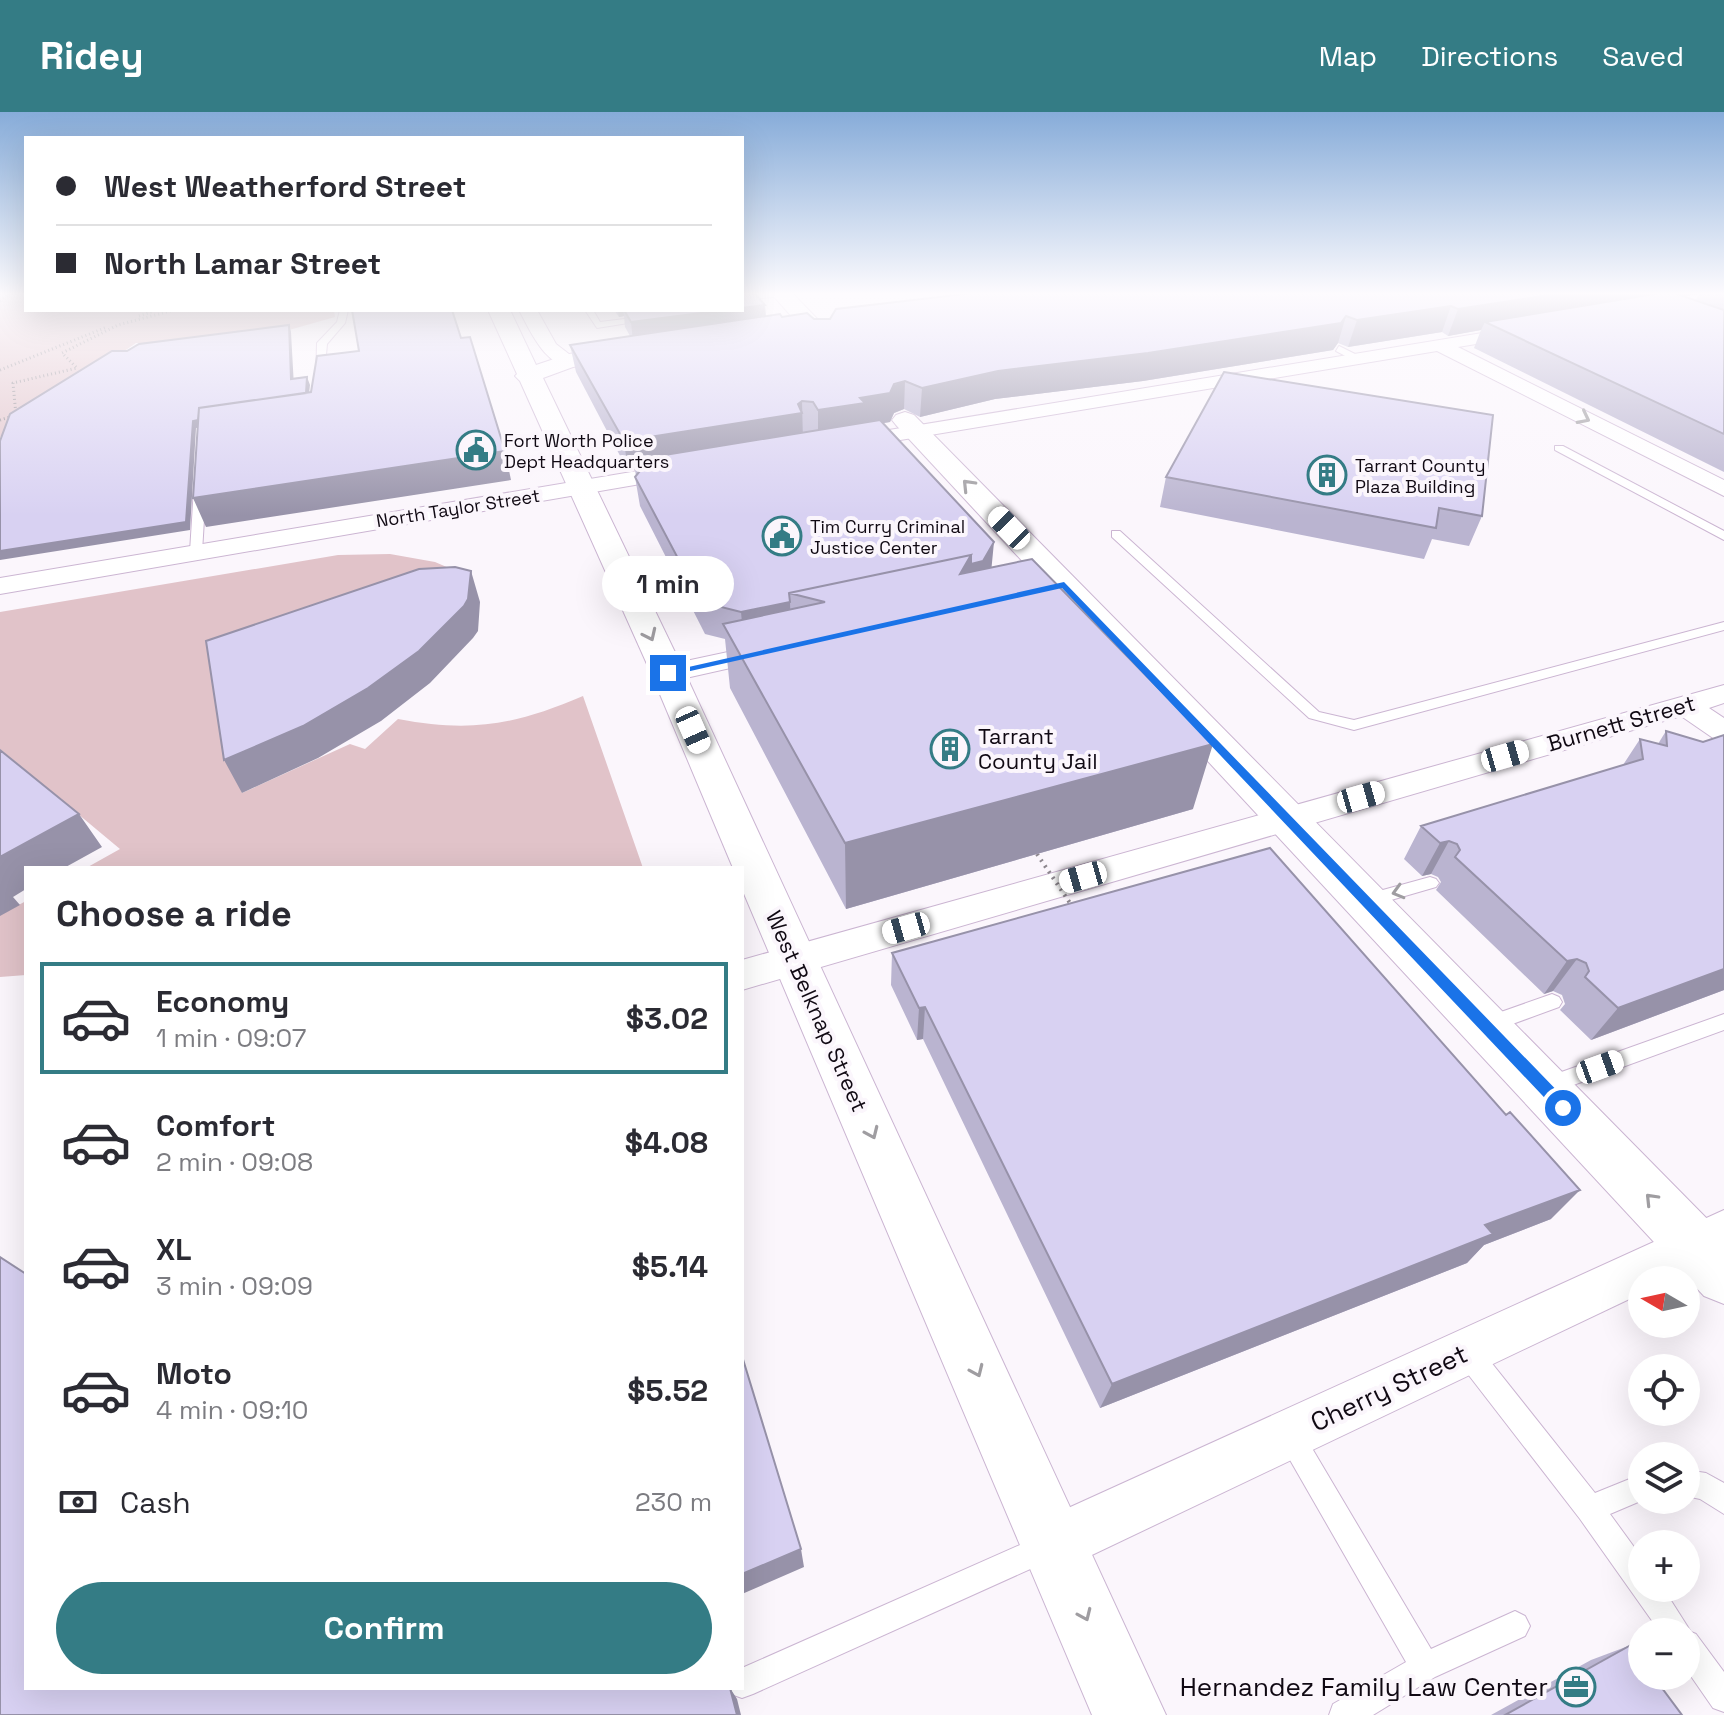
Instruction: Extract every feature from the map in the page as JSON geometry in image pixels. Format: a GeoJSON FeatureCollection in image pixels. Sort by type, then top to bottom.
{"type":"FeatureCollection","features":[{"type":"Feature","properties":{"kind":"main road","name":"West Belknap Street"},"geometry":{"type":"LineString","coordinates":[[523,367],[668,673],[1129,1715]]}},
{"type":"Feature","properties":{"kind":"main road"},"geometry":{"type":"LineString","coordinates":[[527,376],[553,367]]}},
{"type":"Feature","properties":{"kind":"main road"},"geometry":{"type":"LineString","coordinates":[[911,425],[1046,589],[1287,819],[1543,1087],[1714,1250]]}},
{"type":"Feature","properties":{"kind":"street"},"geometry":{"type":"LineString","coordinates":[[830,446],[911,425],[1268,367]]}},
{"type":"Feature","properties":{"kind":"street"},"geometry":{"type":"LineString","coordinates":[[1482,367],[1724,489]]}},
{"type":"Feature","properties":{"kind":"street","name":"North Taylor Street"},"geometry":{"type":"LineString","coordinates":[[0,586],[712,466]]}},
{"type":"Feature","properties":{"kind":"street"},"geometry":{"type":"LineString","coordinates":[[668,673],[804,643]]}},
{"type":"Feature","properties":{"kind":"street","name":"Burnett Street"},"geometry":{"type":"LineString","coordinates":[[744,974],[1724,694]]}},
{"type":"Feature","properties":{"kind":"street"},"geometry":{"type":"LineString","coordinates":[[1684,705],[1724,731]]}},
{"type":"Feature","properties":{"kind":"street","name":"Cherry Street"},"geometry":{"type":"LineString","coordinates":[[1053,1544],[1466,1351],[1714,1250]]}},
{"type":"Feature","properties":{"kind":"lane"},"geometry":{"type":"LineString","coordinates":[[318,386],[320,367]]}},
{"type":"Feature","properties":{"kind":"lane"},"geometry":{"type":"LineString","coordinates":[[1559,448],[1724,536]]}},
{"type":"Feature","properties":{"kind":"lane"},"geometry":{"type":"LineString","coordinates":[[196,552],[200,476]]}},
{"type":"Feature","properties":{"kind":"lane"},"geometry":{"type":"LineString","coordinates":[[1116,534],[1314,715],[1354,725],[1724,626]]}},
{"type":"Feature","properties":{"kind":"lane"},"geometry":{"type":"LineString","coordinates":[[1366,901],[1430,883]]}},
{"type":"Feature","properties":{"kind":"lane"},"geometry":{"type":"LineString","coordinates":[[1485,1026],[1552,1002]]}},
{"type":"Feature","properties":{"kind":"lane"},"geometry":{"type":"LineString","coordinates":[[1543,1087],[1724,1022]]}},
{"type":"Feature","properties":{"kind":"lane"},"geometry":{"type":"LineString","coordinates":[[1466,1351],[1628,1562]]}},
{"type":"Feature","properties":{"kind":"lane"},"geometry":{"type":"LineString","coordinates":[[1290,1434],[1425,1667]]}},
{"type":"Feature","properties":{"kind":"lane"},"geometry":{"type":"LineString","coordinates":[[1700,1485],[1706,1486],[1724,1500]]}},
{"type":"Feature","properties":{"kind":"lane"},"geometry":{"type":"LineString","coordinates":[[1590,1509],[1628,1493]]}},
{"type":"Feature","properties":{"kind":"lane"},"geometry":{"type":"LineString","coordinates":[[744,1682],[1053,1544]]}},
{"type":"Feature","properties":{"kind":"lane"},"geometry":{"type":"LineString","coordinates":[[1344,1715],[1425,1667],[1515,1626]]}},
{"type":"Feature","properties":{"kind":"lane"},"geometry":{"type":"LineString","coordinates":[[1700,1664],[1724,1697]]}},
{"type":"Feature","properties":{"kind":"path"},"geometry":{"type":"LineString","coordinates":[[0,420],[16,415],[13,383],[76,367]]}},
{"type":"Feature","properties":{"kind":"path"},"geometry":{"type":"LineString","coordinates":[[1037,854],[1079,917]]}},
{"type":"Feature","properties":{"kind":"shaded area"},"geometry":{"type":"Polygon","coordinates":[[[0,367],[102,367],[0,437],[0,367]]]}},
{"type":"Feature","properties":{"kind":"shaded area"},"geometry":{"type":"Polygon","coordinates":[[[390,554],[435,562],[470,577],[223,673],[242,793],[350,744],[365,749],[398,719],[448,725],[492,724],[536,714],[583,696],[642,866],[90,866],[120,849],[0,749],[0,612],[338,555],[390,554]]]}},
{"type":"Feature","properties":{"kind":"shaded area"},"geometry":{"type":"Polygon","coordinates":[[[24,902],[24,975],[0,977],[0,915],[24,902]]]}},
{"type":"Feature","properties":{"kind":"building"},"geometry":{"type":"Polygon","coordinates":[[[86,367],[291,367],[291,379],[307,377],[306,393],[199,408],[198,420],[193,421],[186,522],[0,551],[0,441],[10,414],[86,367]]]}},
{"type":"Feature","properties":{"kind":"building"},"geometry":{"type":"Polygon","coordinates":[[[315,367],[479,367],[505,451],[193,498],[199,408],[311,392],[315,367]]]}},
{"type":"Feature","properties":{"kind":"building"},"geometry":{"type":"Polygon","coordinates":[[[582,367],[1033,367],[998,371],[922,388],[905,381],[894,384],[890,393],[860,398],[865,403],[818,410],[813,402],[802,401],[798,404],[802,413],[624,441],[582,367]]]}},
{"type":"Feature","properties":{"kind":"building"},"geometry":{"type":"Polygon","coordinates":[[[1581,367],[1724,367],[1724,434],[1581,367]]]}},
{"type":"Feature","properties":{"kind":"building","name":"Tarrant County Plaza Building"},"geometry":{"type":"Polygon","coordinates":[[[1224,372],[1493,415],[1482,516],[1439,508],[1436,528],[1166,477],[1224,372]]]}},
{"type":"Feature","properties":{"kind":"building"},"geometry":{"type":"Polygon","coordinates":[[[880,420],[994,542],[983,561],[971,564],[971,555],[789,593],[790,602],[741,612],[701,602],[635,477],[640,471],[634,460],[880,420]]]}},
{"type":"Feature","properties":{"kind":"building","name":"Tarrant County Jail"},"geometry":{"type":"Polygon","coordinates":[[[971,555],[960,574],[1032,559],[1213,744],[845,843],[723,624],[825,602],[789,593],[971,555]]]}},
{"type":"Feature","properties":{"kind":"building"},"geometry":{"type":"Polygon","coordinates":[[[455,567],[471,571],[468,599],[419,651],[368,688],[303,726],[224,760],[206,641],[419,569],[455,567]]]}},
{"type":"Feature","properties":{"kind":"building"},"geometry":{"type":"Polygon","coordinates":[[[1666,731],[1703,742],[1724,735],[1724,969],[1618,1008],[1585,977],[1589,971],[1586,963],[1577,959],[1567,961],[1455,857],[1460,850],[1457,844],[1449,841],[1440,843],[1421,826],[1643,759],[1640,739],[1667,746],[1666,731]]]}},
{"type":"Feature","properties":{"kind":"building"},"geometry":{"type":"Polygon","coordinates":[[[0,750],[79,814],[0,857],[0,750]]]}},
{"type":"Feature","properties":{"kind":"building"},"geometry":{"type":"Polygon","coordinates":[[[1270,848],[1506,1115],[1510,1112],[1580,1190],[1485,1225],[1493,1234],[1112,1384],[925,1007],[919,1008],[892,953],[1270,848]]]}},
{"type":"Feature","properties":{"kind":"building"},"geometry":{"type":"Polygon","coordinates":[[[0,1257],[24,1273],[24,1690],[731,1690],[737,1715],[0,1715],[0,1257]]]}},
{"type":"Feature","properties":{"kind":"building"},"geometry":{"type":"Polygon","coordinates":[[[744,1363],[801,1549],[744,1573],[744,1363]]]}},
{"type":"Feature","properties":{"kind":"building"},"geometry":{"type":"Polygon","coordinates":[[[1628,1647],[1628,1690],[1663,1690],[1682,1715],[1505,1715],[1628,1647]]]}},
{"type":"Feature","properties":{"kind":"place","name":"Fort Worth Police Dept Headquarters"},"geometry":{"type":"Point","coordinates":[476,450]}},
{"type":"Feature","properties":{"kind":"place","name":"Tarrant County Plaza Building"},"geometry":{"type":"Point","coordinates":[1327,475]}},
{"type":"Feature","properties":{"kind":"place","name":"Tim Curry Criminal Justice Center"},"geometry":{"type":"Point","coordinates":[782,536]}},
{"type":"Feature","properties":{"kind":"place","name":"Tarrant County Jail"},"geometry":{"type":"Point","coordinates":[950,749]}},
{"type":"Feature","properties":{"kind":"place","name":"Hernandez Family Law Center"},"geometry":{"type":"Point","coordinates":[1576,1687]}},
{"type":"Feature","properties":{"kind":"route"},"geometry":{"type":"LineString","coordinates":[[668,673],[1064,585],[1563,1108]]}}]}
